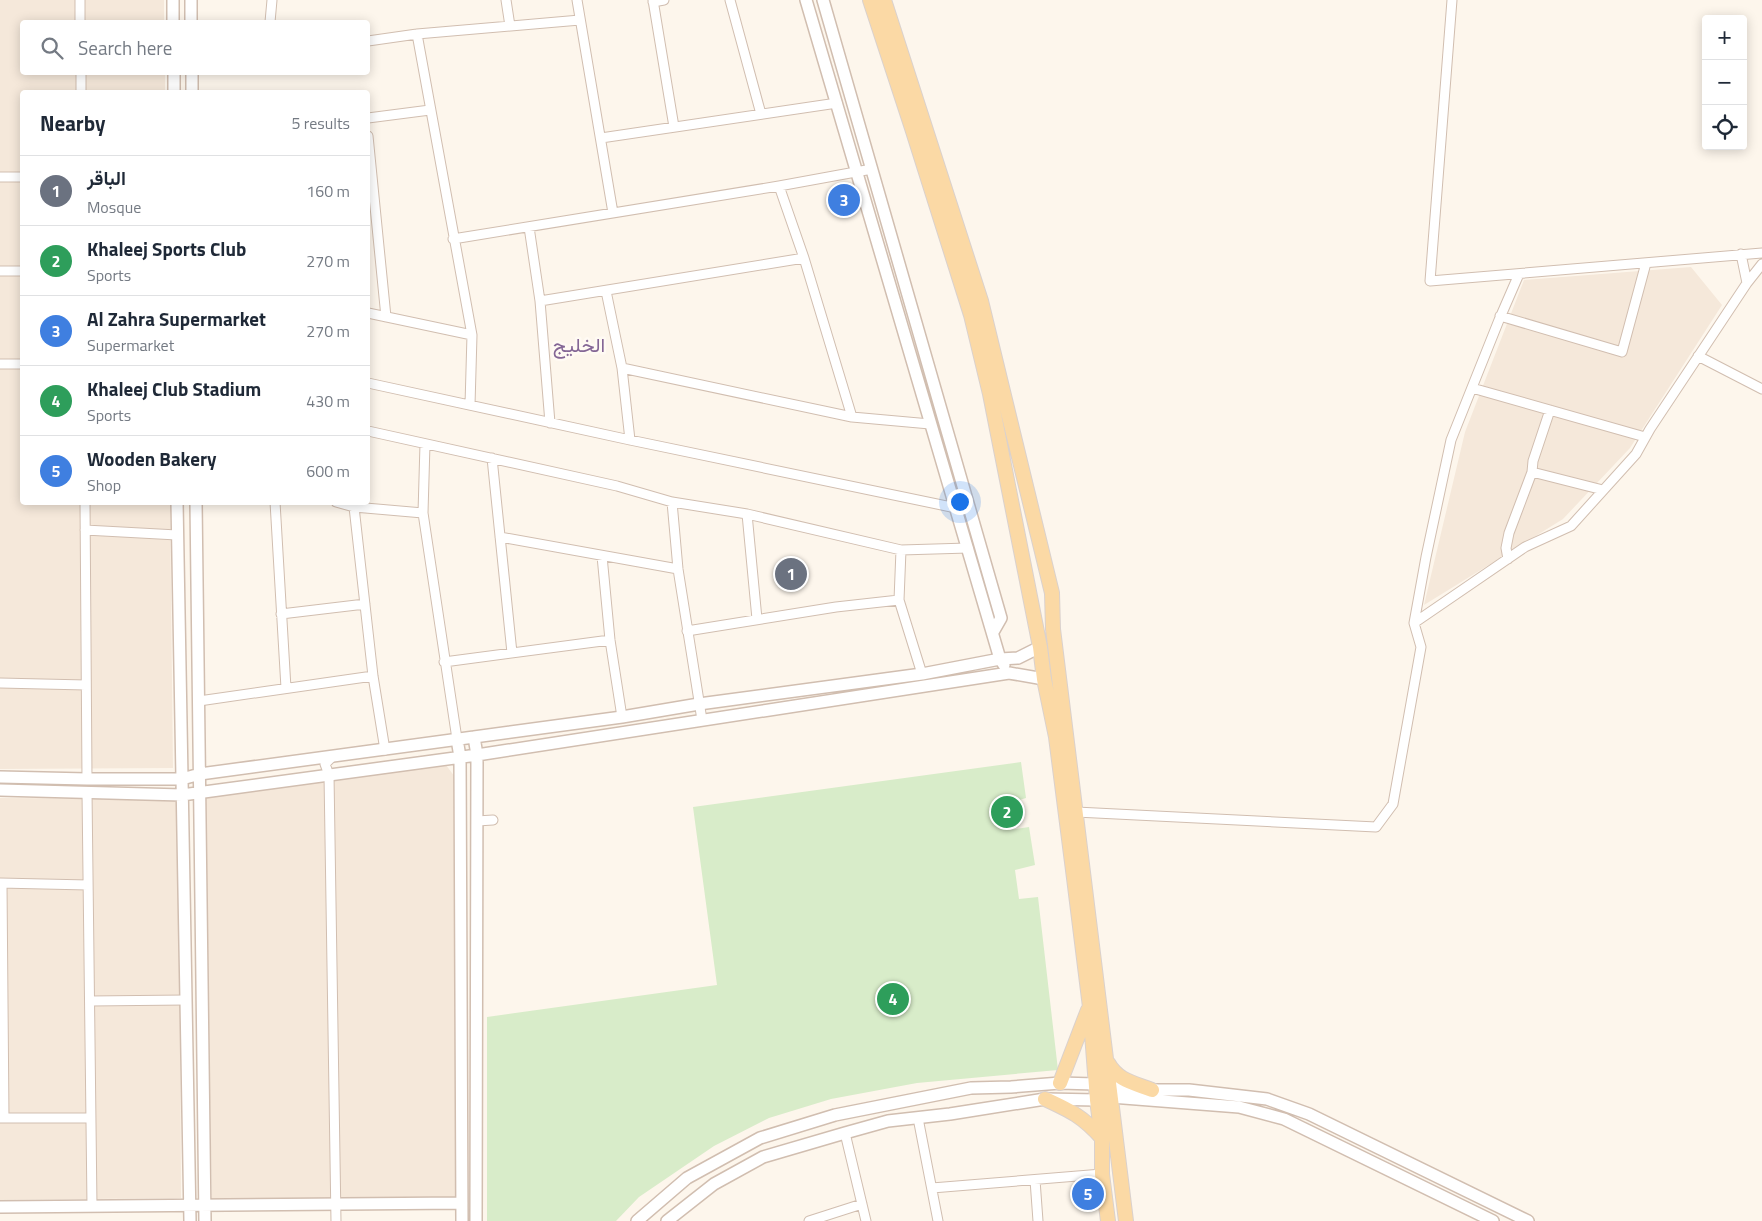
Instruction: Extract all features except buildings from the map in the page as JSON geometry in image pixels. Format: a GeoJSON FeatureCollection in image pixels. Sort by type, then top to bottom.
{"type":"FeatureCollection","features":[{"type":"Feature","properties":{"kind":"main road"},"geometry":{"type":"LineString","coordinates":[[870,0],[971,315],[990,394],[1056,737],[1090,1008],[1096,1084],[1106,1095],[1126,1221]]}},
{"type":"Feature","properties":{"kind":"main road"},"geometry":{"type":"LineString","coordinates":[[884,0],[981,301],[1052,593],[1053,630],[1107,1062],[1102,1138],[1102,1174],[1108,1221]]}},
{"type":"Feature","properties":{"kind":"main road"},"geometry":{"type":"LineString","coordinates":[[1060,1083],[1090,1008]]}},
{"type":"Feature","properties":{"kind":"main road"},"geometry":{"type":"LineString","coordinates":[[1107,1062],[1113,1072],[1120,1078],[1152,1090]]}},
{"type":"Feature","properties":{"kind":"main road"},"geometry":{"type":"LineString","coordinates":[[1045,1099],[1087,1121],[1102,1138]]}},
{"type":"Feature","properties":{"kind":"street"},"geometry":{"type":"LineString","coordinates":[[80,0],[80,20]]}},
{"type":"Feature","properties":{"kind":"street"},"geometry":{"type":"LineString","coordinates":[[173,0],[173,20]]}},
{"type":"Feature","properties":{"kind":"street"},"geometry":{"type":"LineString","coordinates":[[191,0],[191,20]]}},
{"type":"Feature","properties":{"kind":"street"},"geometry":{"type":"LineString","coordinates":[[270,20],[272,0]]}},
{"type":"Feature","properties":{"kind":"street"},"geometry":{"type":"LineString","coordinates":[[506,0],[510,26]]}},
{"type":"Feature","properties":{"kind":"street"},"geometry":{"type":"LineString","coordinates":[[576,0],[613,212]]}},
{"type":"Feature","properties":{"kind":"street"},"geometry":{"type":"LineString","coordinates":[[664,0],[653,1],[674,127]]}},
{"type":"Feature","properties":{"kind":"street"},"geometry":{"type":"LineString","coordinates":[[730,0],[761,114]]}},
{"type":"Feature","properties":{"kind":"street"},"geometry":{"type":"LineString","coordinates":[[806,0],[1000,659],[1009,673]]}},
{"type":"Feature","properties":{"kind":"street"},"geometry":{"type":"LineString","coordinates":[[823,0],[1001,618],[993,632]]}},
{"type":"Feature","properties":{"kind":"street"},"geometry":{"type":"LineString","coordinates":[[1452,0],[1430,281],[1762,253]]}},
{"type":"Feature","properties":{"kind":"street"},"geometry":{"type":"LineString","coordinates":[[370,41],[417,34],[580,20]]}},
{"type":"Feature","properties":{"kind":"street"},"geometry":{"type":"LineString","coordinates":[[417,34],[472,335],[470,405]]}},
{"type":"Feature","properties":{"kind":"street"},"geometry":{"type":"LineString","coordinates":[[81,75],[81,90]]}},
{"type":"Feature","properties":{"kind":"street"},"geometry":{"type":"LineString","coordinates":[[174,75],[174,90]]}},
{"type":"Feature","properties":{"kind":"street"},"geometry":{"type":"LineString","coordinates":[[192,75],[192,90]]}},
{"type":"Feature","properties":{"kind":"street"},"geometry":{"type":"LineString","coordinates":[[601,138],[837,102]]}},
{"type":"Feature","properties":{"kind":"street"},"geometry":{"type":"LineString","coordinates":[[370,118],[430,110]]}},
{"type":"Feature","properties":{"kind":"street"},"geometry":{"type":"LineString","coordinates":[[453,238],[779,186],[872,169]]}},
{"type":"Feature","properties":{"kind":"street"},"geometry":{"type":"LineString","coordinates":[[0,177],[20,177]]}},
{"type":"Feature","properties":{"kind":"street"},"geometry":{"type":"LineString","coordinates":[[779,186],[804,258],[852,417]]}},
{"type":"Feature","properties":{"kind":"street"},"geometry":{"type":"LineString","coordinates":[[370,187],[386,317]]}},
{"type":"Feature","properties":{"kind":"street"},"geometry":{"type":"LineString","coordinates":[[529,227],[540,301],[550,423]]}},
{"type":"Feature","properties":{"kind":"street"},"geometry":{"type":"LineString","coordinates":[[1741,254],[1747,282]]}},
{"type":"Feature","properties":{"kind":"street"},"geometry":{"type":"LineString","coordinates":[[540,301],[804,258]]}},
{"type":"Feature","properties":{"kind":"street"},"geometry":{"type":"LineString","coordinates":[[1500,316],[1622,352],[1646,262]]}},
{"type":"Feature","properties":{"kind":"street"},"geometry":{"type":"LineString","coordinates":[[1414,623],[1524,547],[1571,526],[1636,454],[1645,437],[1747,282],[1762,264]]}},
{"type":"Feature","properties":{"kind":"street"},"geometry":{"type":"LineString","coordinates":[[0,271],[20,271]]}},
{"type":"Feature","properties":{"kind":"street"},"geometry":{"type":"LineString","coordinates":[[1076,812],[1376,827],[1394,804],[1421,646],[1414,623],[1451,440],[1500,316],[1519,274]]}},
{"type":"Feature","properties":{"kind":"street"},"geometry":{"type":"LineString","coordinates":[[606,291],[622,368],[630,440]]}},
{"type":"Feature","properties":{"kind":"street"},"geometry":{"type":"LineString","coordinates":[[370,313],[472,335]]}},
{"type":"Feature","properties":{"kind":"street"},"geometry":{"type":"LineString","coordinates":[[1698,356],[1762,389]]}},
{"type":"Feature","properties":{"kind":"street"},"geometry":{"type":"LineString","coordinates":[[0,364],[20,364]]}},
{"type":"Feature","properties":{"kind":"street"},"geometry":{"type":"LineString","coordinates":[[622,368],[852,417],[930,424]]}},
{"type":"Feature","properties":{"kind":"street"},"geometry":{"type":"LineString","coordinates":[[370,382],[550,423],[956,508]]}},
{"type":"Feature","properties":{"kind":"street"},"geometry":{"type":"LineString","coordinates":[[1472,388],[1645,437]]}},
{"type":"Feature","properties":{"kind":"street"},"geometry":{"type":"LineString","coordinates":[[1508,559],[1506,548],[1509,532],[1532,472],[1533,461],[1550,410]]}},
{"type":"Feature","properties":{"kind":"street"},"geometry":{"type":"LineString","coordinates":[[370,432],[617,486],[672,502],[747,514],[901,550],[968,548]]}},
{"type":"Feature","properties":{"kind":"street"},"geometry":{"type":"LineString","coordinates":[[425,444],[423,513],[444,662],[460,757],[462,1221]]}},
{"type":"Feature","properties":{"kind":"street"},"geometry":{"type":"LineString","coordinates":[[492,458],[512,653]]}},
{"type":"Feature","properties":{"kind":"street"},"geometry":{"type":"LineString","coordinates":[[1532,472],[1603,490]]}},
{"type":"Feature","properties":{"kind":"street"},"geometry":{"type":"LineString","coordinates":[[672,502],[678,569],[702,720]]}},
{"type":"Feature","properties":{"kind":"street"},"geometry":{"type":"LineString","coordinates":[[85,505],[87,779]]}},
{"type":"Feature","properties":{"kind":"street"},"geometry":{"type":"LineString","coordinates":[[177,505],[190,1221]]}},
{"type":"Feature","properties":{"kind":"street"},"geometry":{"type":"LineString","coordinates":[[196,505],[205,1221]]}},
{"type":"Feature","properties":{"kind":"street"},"geometry":{"type":"LineString","coordinates":[[275,505],[286,688]]}},
{"type":"Feature","properties":{"kind":"street"},"geometry":{"type":"LineString","coordinates":[[347,505],[423,513]]}},
{"type":"Feature","properties":{"kind":"street"},"geometry":{"type":"LineString","coordinates":[[354,507],[373,676],[385,750]]}},
{"type":"Feature","properties":{"kind":"street"},"geometry":{"type":"LineString","coordinates":[[747,514],[758,620]]}},
{"type":"Feature","properties":{"kind":"street"},"geometry":{"type":"LineString","coordinates":[[85,530],[177,535]]}},
{"type":"Feature","properties":{"kind":"street"},"geometry":{"type":"LineString","coordinates":[[500,537],[678,569]]}},
{"type":"Feature","properties":{"kind":"street"},"geometry":{"type":"LineString","coordinates":[[901,550],[899,600],[922,674]]}},
{"type":"Feature","properties":{"kind":"street"},"geometry":{"type":"LineString","coordinates":[[602,556],[610,640],[622,717]]}},
{"type":"Feature","properties":{"kind":"street"},"geometry":{"type":"LineString","coordinates":[[687,631],[836,607],[899,600]]}},
{"type":"Feature","properties":{"kind":"street"},"geometry":{"type":"LineString","coordinates":[[281,614],[365,604]]}},
{"type":"Feature","properties":{"kind":"street"},"geometry":{"type":"LineString","coordinates":[[444,662],[610,640]]}},
{"type":"Feature","properties":{"kind":"street"},"geometry":{"type":"LineString","coordinates":[[0,777],[182,779],[200,774],[385,750],[622,717],[699,704],[922,674],[1000,659],[1018,658],[1040,647]]}},
{"type":"Feature","properties":{"kind":"street"},"geometry":{"type":"LineString","coordinates":[[0,790],[182,795],[476,755],[1009,673],[1044,679]]}},
{"type":"Feature","properties":{"kind":"street"},"geometry":{"type":"LineString","coordinates":[[199,701],[373,676]]}},
{"type":"Feature","properties":{"kind":"street"},"geometry":{"type":"LineString","coordinates":[[0,683],[86,684]]}},
{"type":"Feature","properties":{"kind":"street"},"geometry":{"type":"LineString","coordinates":[[474,737],[476,755],[476,1221]]}},
{"type":"Feature","properties":{"kind":"street"},"geometry":{"type":"LineString","coordinates":[[332,757],[325,764],[329,775],[336,1221]]}},
{"type":"Feature","properties":{"kind":"street"},"geometry":{"type":"LineString","coordinates":[[87,792],[92,1206]]}},
{"type":"Feature","properties":{"kind":"street"},"geometry":{"type":"LineString","coordinates":[[476,821],[493,820]]}},
{"type":"Feature","properties":{"kind":"street"},"geometry":{"type":"LineString","coordinates":[[88,885],[1,884],[2,1118],[91,1118]]}},
{"type":"Feature","properties":{"kind":"street"},"geometry":{"type":"LineString","coordinates":[[90,1001],[186,1000]]}},
{"type":"Feature","properties":{"kind":"street"},"geometry":{"type":"LineString","coordinates":[[636,1221],[687,1178],[760,1138],[835,1115],[971,1088],[1060,1083],[1096,1084]]}},
{"type":"Feature","properties":{"kind":"street"},"geometry":{"type":"LineString","coordinates":[[667,1221],[714,1184],[763,1156],[888,1121],[950,1114],[1045,1099],[1152,1090],[1189,1090],[1267,1099],[1309,1114],[1528,1221]]}},
{"type":"Feature","properties":{"kind":"street"},"geometry":{"type":"LineString","coordinates":[[1106,1095],[1239,1107],[1284,1119],[1493,1221]]}},
{"type":"Feature","properties":{"kind":"street"},"geometry":{"type":"LineString","coordinates":[[918,1118],[938,1221]]}},
{"type":"Feature","properties":{"kind":"street"},"geometry":{"type":"LineString","coordinates":[[845,1133],[866,1221]]}},
{"type":"Feature","properties":{"kind":"street"},"geometry":{"type":"LineString","coordinates":[[932,1188],[1102,1174]]}},
{"type":"Feature","properties":{"kind":"street"},"geometry":{"type":"LineString","coordinates":[[1035,1180],[1038,1221]]}},
{"type":"Feature","properties":{"kind":"street"},"geometry":{"type":"LineString","coordinates":[[0,1207],[462,1203]]}},
{"type":"Feature","properties":{"kind":"street"},"geometry":{"type":"LineString","coordinates":[[809,1221],[862,1204]]}},
{"type":"Feature","properties":{"kind":"shaded area"},"geometry":{"type":"Polygon","coordinates":[[[0,0],[164,0],[164,20],[20,20],[20,75],[165,75],[165,90],[20,90],[20,505],[170,505],[173,768],[0,769],[0,0]]]}},
{"type":"Feature","properties":{"kind":"shaded area"},"geometry":{"type":"Polygon","coordinates":[[[1691,267],[1722,305],[1630,448],[1563,519],[1424,605],[1465,432],[1524,280],[1691,267]]]}},
{"type":"Feature","properties":{"kind":"shaded area"},"geometry":{"type":"Polygon","coordinates":[[[446,765],[455,777],[458,1200],[212,1199],[204,796],[446,765]]]}},
{"type":"Feature","properties":{"kind":"shaded area"},"geometry":{"type":"Polygon","coordinates":[[[0,798],[179,799],[181,1198],[0,1200],[0,798]]]}},
{"type":"Feature","properties":{"kind":"green space"},"geometry":{"type":"Polygon","coordinates":[[[1021,762],[1026,798],[1006,804],[1009,830],[1029,827],[1035,865],[1015,870],[1019,899],[1038,897],[1058,1070],[917,1083],[831,1099],[769,1118],[714,1146],[639,1197],[616,1221],[487,1221],[487,1017],[717,985],[693,807],[1021,762]]]}},
{"type":"Feature","properties":{"kind":"place","name":"Al Zahra Supermarket"},"geometry":{"type":"Point","coordinates":[844,200]}},
{"type":"Feature","properties":{"kind":"place","name":"الباقر"},"geometry":{"type":"Point","coordinates":[791,574]}},
{"type":"Feature","properties":{"kind":"place","name":"Khaleej Sports Club"},"geometry":{"type":"Point","coordinates":[1007,812]}},
{"type":"Feature","properties":{"kind":"place","name":"Khaleej Club Stadium"},"geometry":{"type":"Point","coordinates":[893,999]}},
{"type":"Feature","properties":{"kind":"place","name":"Wooden Bakery"},"geometry":{"type":"Point","coordinates":[1088,1194]}},
{"type":"Feature","properties":{"kind":"district","name":"الخليج"},"geometry":{"type":"Point","coordinates":[579,345]}}]}
